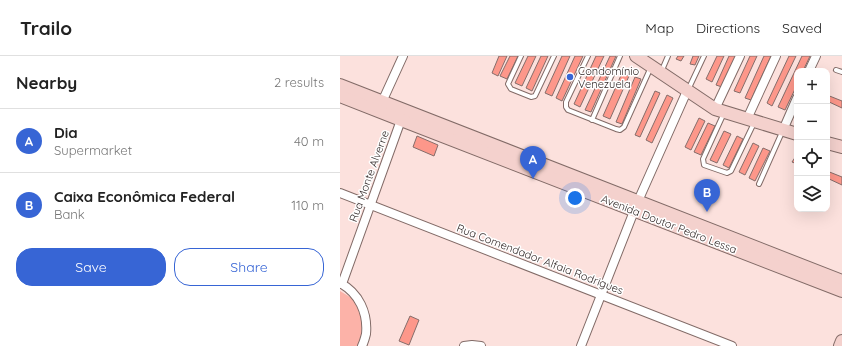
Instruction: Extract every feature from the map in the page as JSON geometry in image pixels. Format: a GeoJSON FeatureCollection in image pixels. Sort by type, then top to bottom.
{"type":"FeatureCollection","features":[{"type":"Feature","properties":{"kind":"main road"},"geometry":{"type":"LineString","coordinates":[[636,56],[687,91],[720,111],[794,133]]}},
{"type":"Feature","properties":{"kind":"main road","name":"Avenida Doutor Pedro Lessa"},"geometry":{"type":"LineString","coordinates":[[340,85],[842,291]]}},
{"type":"Feature","properties":{"kind":"main road","name":"Avenida Doutor Pedro Lessa"},"geometry":{"type":"LineString","coordinates":[[340,96],[401,120],[842,281]]}},
{"type":"Feature","properties":{"kind":"main road"},"geometry":{"type":"LineString","coordinates":[[830,144],[842,147]]}},
{"type":"Feature","properties":{"kind":"main road"},"geometry":{"type":"LineString","coordinates":[[840,346],[842,341]]}},
{"type":"Feature","properties":{"kind":"street"},"geometry":{"type":"LineString","coordinates":[[382,102],[403,56]]}},
{"type":"Feature","properties":{"kind":"street"},"geometry":{"type":"LineString","coordinates":[[720,111],[740,56]]}},
{"type":"Feature","properties":{"kind":"street"},"geometry":{"type":"LineString","coordinates":[[751,120],[776,56]]}},
{"type":"Feature","properties":{"kind":"street"},"geometry":{"type":"LineString","coordinates":[[810,68],[816,56]]}},
{"type":"Feature","properties":{"kind":"street"},"geometry":{"type":"LineString","coordinates":[[581,346],[636,206],[687,91]]}},
{"type":"Feature","properties":{"kind":"street"},"geometry":{"type":"LineString","coordinates":[[783,130],[794,104]]}},
{"type":"Feature","properties":{"kind":"street","name":"Rua Monte Alverne"},"geometry":{"type":"LineString","coordinates":[[341,284],[401,120]]}},
{"type":"Feature","properties":{"kind":"street","name":"Rua Comendador Alfaia Rodrigues"},"geometry":{"type":"LineString","coordinates":[[340,193],[732,346]]}},
{"type":"Feature","properties":{"kind":"street"},"geometry":{"type":"LineString","coordinates":[[341,284],[353,293],[361,303],[365,316],[366,334],[362,346]]}},
{"type":"Feature","properties":{"kind":"street"},"geometry":{"type":"LineString","coordinates":[[464,346],[472,344],[481,346]]}},
{"type":"Feature","properties":{"kind":"lane"},"geometry":{"type":"LineString","coordinates":[[521,56],[508,84],[511,89],[531,97],[536,96],[554,56]]}},
{"type":"Feature","properties":{"kind":"lane"},"geometry":{"type":"LineString","coordinates":[[588,56],[566,102],[566,107],[568,110],[620,130],[624,127],[656,69],[668,56]]}},
{"type":"Feature","properties":{"kind":"lane"},"geometry":{"type":"LineString","coordinates":[[592,120],[620,56]]}},
{"type":"Feature","properties":{"kind":"lane"},"geometry":{"type":"LineString","coordinates":[[687,91],[704,56]]}},
{"type":"Feature","properties":{"kind":"lane"},"geometry":{"type":"LineString","coordinates":[[836,70],[842,72]]}},
{"type":"Feature","properties":{"kind":"lane"},"geometry":{"type":"LineString","coordinates":[[720,111],[703,159],[704,165],[727,173],[731,171],[751,120]]}},
{"type":"Feature","properties":{"kind":"lane"},"geometry":{"type":"LineString","coordinates":[[759,184],[783,130]]}},
{"type":"Feature","properties":{"kind":"shaded area"},"geometry":{"type":"Polygon","coordinates":[[[340,291],[355,300],[363,317],[360,343],[358,346],[340,346],[340,291]]]}},
{"type":"Feature","properties":{"kind":"building"},"geometry":{"type":"Polygon","coordinates":[[[499,56],[507,56],[498,76],[492,73],[499,56]]]}},
{"type":"Feature","properties":{"kind":"building"},"geometry":{"type":"Polygon","coordinates":[[[510,56],[518,56],[507,79],[500,76],[510,56]]]}},
{"type":"Feature","properties":{"kind":"building"},"geometry":{"type":"Polygon","coordinates":[[[528,56],[536,56],[522,86],[515,83],[528,56]]]}},
{"type":"Feature","properties":{"kind":"building","name":"Condomínio Venezuela"},"geometry":{"type":"Polygon","coordinates":[[[541,56],[548,56],[532,91],[526,88],[541,56]]]}},
{"type":"Feature","properties":{"kind":"building"},"geometry":{"type":"Polygon","coordinates":[[[562,56],[570,56],[552,96],[545,93],[562,56]]]}},
{"type":"Feature","properties":{"kind":"building","name":"Condomínio Venezuela"},"geometry":{"type":"Polygon","coordinates":[[[575,56],[583,56],[562,101],[556,98],[575,56]]]}},
{"type":"Feature","properties":{"kind":"building"},"geometry":{"type":"Polygon","coordinates":[[[596,56],[604,56],[580,107],[574,104],[596,56]]]}},
{"type":"Feature","properties":{"kind":"building"},"geometry":{"type":"Polygon","coordinates":[[[610,56],[616,56],[591,112],[585,110],[610,56]]]}},
{"type":"Feature","properties":{"kind":"building"},"geometry":{"type":"Polygon","coordinates":[[[678,56],[684,56],[681,61],[676,59],[678,56]]]}},
{"type":"Feature","properties":{"kind":"building"},"geometry":{"type":"Polygon","coordinates":[[[693,56],[699,56],[695,65],[690,64],[693,56]]]}},
{"type":"Feature","properties":{"kind":"building"},"geometry":{"type":"Polygon","coordinates":[[[717,56],[724,56],[712,82],[706,79],[717,56]]]}},
{"type":"Feature","properties":{"kind":"building"},"geometry":{"type":"Polygon","coordinates":[[[729,56],[736,56],[722,87],[716,85],[729,56]]]}},
{"type":"Feature","properties":{"kind":"building"},"geometry":{"type":"Polygon","coordinates":[[[750,56],[757,56],[740,93],[734,91],[750,56]]]}},
{"type":"Feature","properties":{"kind":"building"},"geometry":{"type":"Polygon","coordinates":[[[764,56],[771,56],[751,100],[745,98],[764,56]]]}},
{"type":"Feature","properties":{"kind":"building"},"geometry":{"type":"Polygon","coordinates":[[[789,56],[796,56],[772,106],[767,103],[789,56]]]}},
{"type":"Feature","properties":{"kind":"building"},"geometry":{"type":"Polygon","coordinates":[[[802,56],[810,56],[804,68],[796,68],[802,56]]]}},
{"type":"Feature","properties":{"kind":"building"},"geometry":{"type":"Polygon","coordinates":[[[622,73],[629,76],[610,119],[603,116],[622,73]]]}},
{"type":"Feature","properties":{"kind":"building"},"geometry":{"type":"Polygon","coordinates":[[[794,73],[794,91],[785,110],[778,107],[794,73]]]}},
{"type":"Feature","properties":{"kind":"building"},"geometry":{"type":"Polygon","coordinates":[[[635,77],[641,79],[622,124],[616,122],[635,77]]]}},
{"type":"Feature","properties":{"kind":"building"},"geometry":{"type":"Polygon","coordinates":[[[655,91],[660,93],[640,137],[635,135],[655,91]]]}},
{"type":"Feature","properties":{"kind":"building"},"geometry":{"type":"Polygon","coordinates":[[[667,95],[673,98],[652,143],[646,140],[667,95]]]}},
{"type":"Feature","properties":{"kind":"building"},"geometry":{"type":"Polygon","coordinates":[[[830,96],[842,101],[842,108],[830,102],[830,96]]]}},
{"type":"Feature","properties":{"kind":"building"},"geometry":{"type":"Polygon","coordinates":[[[699,118],[705,121],[691,150],[685,147],[699,118]]]}},
{"type":"Feature","properties":{"kind":"building"},"geometry":{"type":"Polygon","coordinates":[[[708,123],[715,126],[701,155],[694,152],[708,123]]]}},
{"type":"Feature","properties":{"kind":"building"},"geometry":{"type":"Polygon","coordinates":[[[724,131],[731,134],[717,163],[710,160],[724,131]]]}},
{"type":"Feature","properties":{"kind":"building"},"geometry":{"type":"Polygon","coordinates":[[[417,136],[438,145],[434,156],[413,147],[417,136]]]}},
{"type":"Feature","properties":{"kind":"building"},"geometry":{"type":"Polygon","coordinates":[[[737,136],[743,139],[729,168],[723,165],[737,136]]]}},
{"type":"Feature","properties":{"kind":"building"},"geometry":{"type":"Polygon","coordinates":[[[753,143],[759,146],[745,175],[739,172],[753,143]]]}},
{"type":"Feature","properties":{"kind":"building"},"geometry":{"type":"Polygon","coordinates":[[[763,148],[770,151],[755,181],[749,178],[763,148]]]}},
{"type":"Feature","properties":{"kind":"building"},"geometry":{"type":"Polygon","coordinates":[[[830,172],[842,177],[842,185],[830,179],[830,172]]]}},
{"type":"Feature","properties":{"kind":"building"},"geometry":{"type":"Polygon","coordinates":[[[410,316],[419,320],[409,345],[399,341],[410,316]]]}},
{"type":"Feature","properties":{"kind":"place","name":"Condomínio Venezuela"},"geometry":{"type":"Point","coordinates":[570,77]}},
{"type":"Feature","properties":{"kind":"place","name":"Dia"},"geometry":{"type":"Point","coordinates":[533,179]}},
{"type":"Feature","properties":{"kind":"place","name":"Caixa Econômica Federal"},"geometry":{"type":"Point","coordinates":[707,212]}}]}
